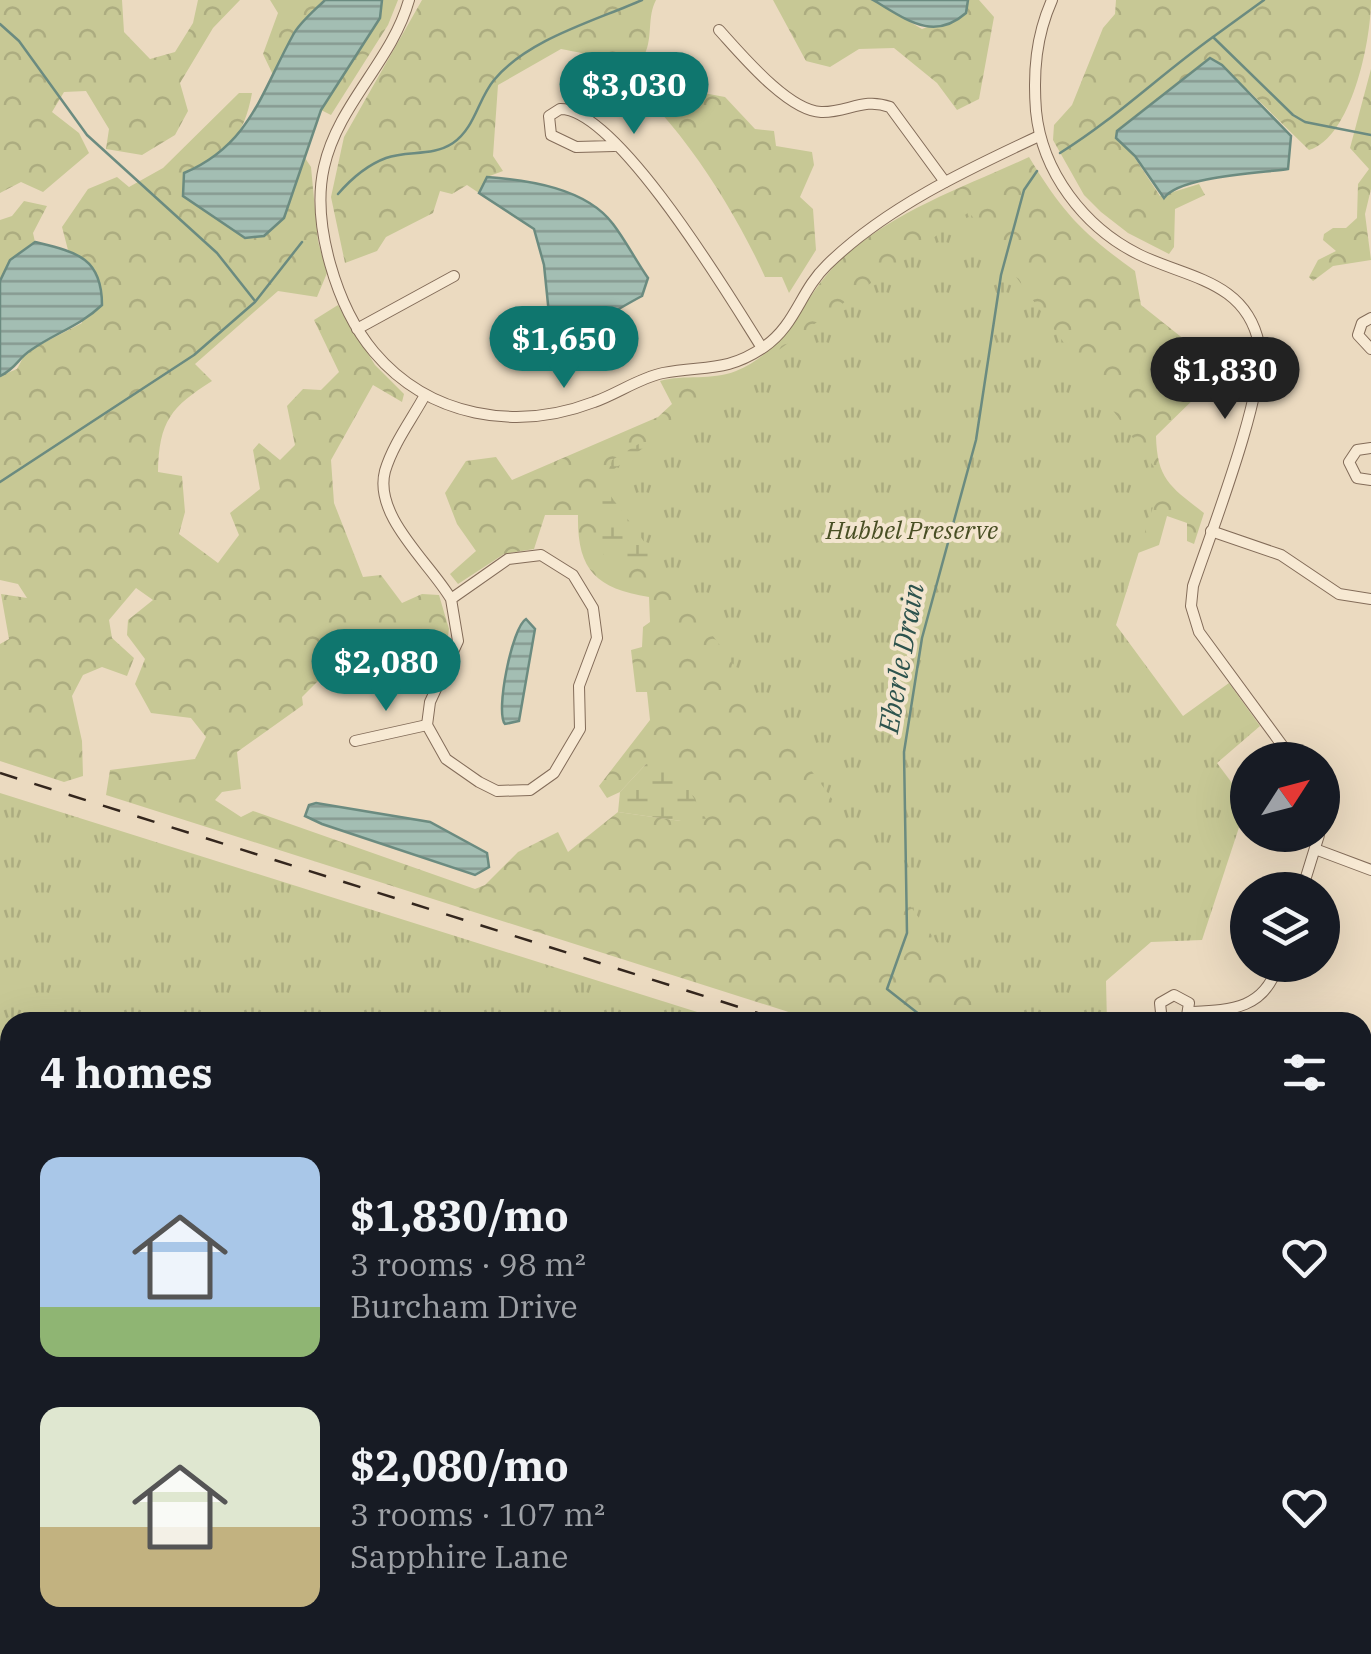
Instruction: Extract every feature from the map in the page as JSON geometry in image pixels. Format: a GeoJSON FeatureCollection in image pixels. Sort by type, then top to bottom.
{"type":"FeatureCollection","features":[{"type":"Feature","properties":{"kind":"street"},"geometry":{"type":"LineString","coordinates":[[409,0],[398,32],[345,116],[324,166],[321,188],[328,248],[357,329],[382,361],[425,395],[487,417],[553,414],[595,402],[664,372],[717,369],[762,348],[792,322],[828,263],[945,182],[1038,136]]}},
{"type":"Feature","properties":{"kind":"street"},"geometry":{"type":"LineString","coordinates":[[1052,0],[1040,31],[1035,63],[1038,136],[1062,185],[1098,228],[1140,255],[1216,284],[1239,303],[1254,328],[1260,355],[1258,384],[1192,592],[1193,620],[1281,742]]}},
{"type":"Feature","properties":{"kind":"street"},"geometry":{"type":"LineString","coordinates":[[719,30],[752,66],[803,106],[818,112],[867,102],[890,107],[945,182]]}},
{"type":"Feature","properties":{"kind":"street"},"geometry":{"type":"LineString","coordinates":[[614,146],[562,143],[551,135],[549,116],[560,109],[578,112],[636,165],[674,212],[762,348]]}},
{"type":"Feature","properties":{"kind":"street"},"geometry":{"type":"LineString","coordinates":[[357,329],[454,276]]}},
{"type":"Feature","properties":{"kind":"street"},"geometry":{"type":"LineString","coordinates":[[1371,318],[1358,331],[1362,343],[1371,349]]}},
{"type":"Feature","properties":{"kind":"street"},"geometry":{"type":"LineString","coordinates":[[425,395],[389,460],[383,485],[397,521],[451,598],[458,641],[430,702],[426,726],[446,760],[496,791],[530,790],[554,774],[582,721],[579,686],[597,626],[585,591],[573,575],[540,555],[522,556],[496,565],[451,598]]}},
{"type":"Feature","properties":{"kind":"street"},"geometry":{"type":"LineString","coordinates":[[1371,448],[1357,450],[1350,462],[1354,475],[1371,480]]}},
{"type":"Feature","properties":{"kind":"street"},"geometry":{"type":"LineString","coordinates":[[1211,531],[1281,555],[1339,594],[1371,599]]}},
{"type":"Feature","properties":{"kind":"street"},"geometry":{"type":"LineString","coordinates":[[355,741],[426,726]]}},
{"type":"Feature","properties":{"kind":"street"},"geometry":{"type":"LineString","coordinates":[[1321,852],[1371,870]]}},
{"type":"Feature","properties":{"kind":"street"},"geometry":{"type":"LineString","coordinates":[[1213,1012],[1247,1005],[1265,992],[1270,982]]}},
{"type":"Feature","properties":{"kind":"street"},"geometry":{"type":"LineString","coordinates":[[1160,1012],[1158,1006],[1170,995],[1186,1000],[1188,1012]]}},
{"type":"Feature","properties":{"kind":"green space"},"geometry":{"type":"Polygon","coordinates":[[[0,0],[122,0],[124,32],[150,59],[175,52],[193,23],[198,0],[240,0],[213,28],[180,83],[188,111],[175,135],[142,155],[106,149],[109,129],[86,91],[64,92],[52,112],[79,133],[89,153],[43,192],[21,182],[0,193],[0,0]]]}},
{"type":"Feature","properties":{"kind":"green space"},"geometry":{"type":"Polygon","coordinates":[[[270,0],[325,0],[294,31],[274,77],[263,54],[278,13],[270,0]]]}},
{"type":"Feature","properties":{"kind":"green space"},"geometry":{"type":"Polygon","coordinates":[[[382,0],[398,0],[388,25],[331,115],[321,110],[380,18],[382,0]]]}},
{"type":"Feature","properties":{"kind":"green space"},"geometry":{"type":"Polygon","coordinates":[[[422,0],[656,0],[645,54],[698,92],[725,97],[755,129],[774,131],[776,146],[812,152],[814,165],[800,197],[813,209],[816,250],[789,293],[782,277],[765,277],[717,189],[653,104],[601,59],[561,49],[498,85],[493,156],[503,171],[487,177],[479,193],[467,185],[452,194],[440,191],[433,213],[386,237],[377,251],[345,263],[331,197],[344,137],[422,0]]]}},
{"type":"Feature","properties":{"kind":"green space"},"geometry":{"type":"Polygon","coordinates":[[[773,0],[873,0],[922,29],[966,13],[968,0],[979,0],[994,17],[979,99],[957,110],[937,83],[894,48],[859,49],[830,67],[806,61],[773,0]]]}},
{"type":"Feature","properties":{"kind":"green space"},"geometry":{"type":"Polygon","coordinates":[[[1116,0],[1371,0],[1362,63],[1347,108],[1324,142],[1309,150],[1247,89],[1131,121],[1117,131],[1160,196],[1199,184],[1205,195],[1175,209],[1174,247],[1169,254],[1128,233],[1101,212],[1084,195],[1053,140],[1054,125],[1072,105],[1103,28],[1115,14],[1116,0]]]}},
{"type":"Feature","properties":{"kind":"green space"},"geometry":{"type":"Polygon","coordinates":[[[1371,69],[1371,189],[1365,214],[1371,260],[1333,266],[1313,281],[1309,277],[1318,260],[1336,251],[1323,240],[1324,234],[1333,228],[1346,228],[1357,218],[1358,184],[1369,169],[1350,148],[1371,69]]]}},
{"type":"Feature","properties":{"kind":"green space"},"geometry":{"type":"Polygon","coordinates":[[[239,93],[252,93],[244,122],[231,143],[184,173],[183,195],[245,238],[284,218],[305,158],[311,167],[318,241],[327,273],[317,297],[278,291],[195,364],[212,381],[186,399],[170,417],[159,455],[158,472],[182,476],[185,512],[179,534],[218,563],[239,535],[230,513],[260,489],[253,450],[259,443],[280,460],[295,445],[287,406],[303,389],[321,390],[339,372],[314,320],[338,305],[375,365],[404,394],[402,402],[373,385],[331,460],[334,503],[363,577],[381,575],[402,603],[422,594],[439,595],[449,629],[446,652],[431,634],[401,631],[374,667],[322,677],[302,697],[303,705],[237,752],[241,789],[222,792],[215,800],[241,817],[253,811],[475,889],[485,885],[518,852],[558,832],[568,852],[618,812],[681,821],[646,764],[620,792],[607,798],[599,786],[650,720],[647,692],[636,692],[631,650],[642,647],[643,627],[650,622],[649,597],[615,588],[593,573],[581,549],[578,515],[545,515],[534,549],[504,554],[458,584],[450,574],[476,551],[457,524],[445,493],[466,461],[496,457],[512,480],[658,417],[672,404],[660,381],[727,374],[755,361],[784,333],[832,269],[867,239],[934,200],[1029,157],[1075,221],[1135,271],[1141,305],[1185,340],[1201,367],[1204,389],[1156,436],[1163,473],[1204,513],[1194,544],[1187,541],[1187,523],[1167,516],[1159,545],[1081,587],[1080,948],[1004,1012],[789,1012],[106,795],[110,770],[195,759],[206,737],[191,718],[151,713],[135,684],[145,659],[127,635],[128,620],[153,600],[136,588],[109,620],[112,638],[134,658],[127,676],[102,667],[83,675],[72,696],[82,741],[83,776],[64,782],[0,761],[0,644],[9,639],[1,594],[27,598],[18,584],[0,580],[0,376],[17,369],[26,352],[82,323],[86,260],[68,250],[62,227],[88,189],[117,177],[129,187],[163,168],[239,93]]]}},
{"type":"Feature","properties":{"kind":"green space"},"geometry":{"type":"Polygon","coordinates":[[[24,201],[47,206],[33,233],[35,242],[10,260],[0,281],[0,220],[12,216],[24,201]]]}},
{"type":"Feature","properties":{"kind":"green space","name":"Hubbel Preserve"},"geometry":{"type":"Polygon","coordinates":[[[969,212],[1162,478],[1116,625],[1183,716],[1229,683],[1260,726],[1241,742],[1230,742],[1230,752],[1217,763],[1230,780],[1231,852],[1202,940],[1151,942],[1106,981],[1107,1012],[988,1012],[599,480],[969,212]]]}},
{"type":"Feature","properties":{"kind":"green space"},"geometry":{"type":"Polygon","coordinates":[[[686,441],[698,549],[642,561],[604,556],[598,505],[612,460],[642,442],[686,441]]]}},
{"type":"Feature","properties":{"kind":"green space"},"geometry":{"type":"Polygon","coordinates":[[[646,764],[678,771],[706,819],[681,821],[618,812],[620,792],[646,764]]]}},
{"type":"Feature","properties":{"kind":"green space"},"geometry":{"type":"Polygon","coordinates":[[[0,793],[697,1012],[0,1012],[0,793]]]}},
{"type":"Feature","properties":{"kind":"shaded area"},"geometry":{"type":"Polygon","coordinates":[[[325,0],[382,0],[380,18],[321,110],[284,218],[264,236],[245,238],[183,196],[184,173],[224,148],[239,132],[262,97],[296,30],[325,0]]]}},
{"type":"Feature","properties":{"kind":"shaded area"},"geometry":{"type":"Polygon","coordinates":[[[873,0],[968,0],[966,13],[954,22],[931,27],[908,20],[873,0]]]}},
{"type":"Feature","properties":{"kind":"shaded area"},"geometry":{"type":"Polygon","coordinates":[[[1210,58],[1222,65],[1291,136],[1288,169],[1203,180],[1164,198],[1135,156],[1116,138],[1117,131],[1210,58]]]}},
{"type":"Feature","properties":{"kind":"shaded area"},"geometry":{"type":"Polygon","coordinates":[[[487,177],[555,188],[602,212],[648,278],[642,296],[567,335],[551,340],[520,339],[549,314],[544,265],[534,229],[479,193],[487,177]]]}},
{"type":"Feature","properties":{"kind":"shaded area"},"geometry":{"type":"Polygon","coordinates":[[[35,242],[84,259],[97,276],[102,305],[31,350],[0,376],[0,281],[10,260],[35,242]]]}},
{"type":"Feature","properties":{"kind":"shaded area"},"geometry":{"type":"Polygon","coordinates":[[[526,619],[535,629],[519,721],[505,724],[502,704],[507,670],[515,637],[526,619]]]}},
{"type":"Feature","properties":{"kind":"shaded area"},"geometry":{"type":"Polygon","coordinates":[[[309,805],[430,822],[487,853],[489,867],[475,875],[322,824],[305,816],[309,805]]]}},
{"type":"Feature","properties":{"kind":"waterway"},"geometry":{"type":"LineString","coordinates":[[338,194],[379,161],[437,150],[453,143],[466,130],[494,80],[525,53],[563,32],[642,0]]}},
{"type":"Feature","properties":{"kind":"waterway"},"geometry":{"type":"LineString","coordinates":[[1213,37],[1264,0]]}},
{"type":"Feature","properties":{"kind":"waterway"},"geometry":{"type":"LineString","coordinates":[[0,24],[19,41],[87,135],[217,253],[255,301]]}},
{"type":"Feature","properties":{"kind":"waterway","name":"Eberle Drain"},"geometry":{"type":"LineString","coordinates":[[1060,153],[1213,37],[1293,115],[1305,122],[1371,135]]}},
{"type":"Feature","properties":{"kind":"waterway","name":"Eberle Drain"},"geometry":{"type":"LineString","coordinates":[[916,1012],[887,989],[907,933],[904,752],[922,638],[976,440],[1001,275],[1024,190],[1037,171]]}},
{"type":"Feature","properties":{"kind":"waterway"},"geometry":{"type":"LineString","coordinates":[[0,482],[194,355],[255,302],[302,242]]}},
{"type":"Feature","properties":{"kind":"railway"},"geometry":{"type":"LineString","coordinates":[[0,773],[754,1012]]}}]}
